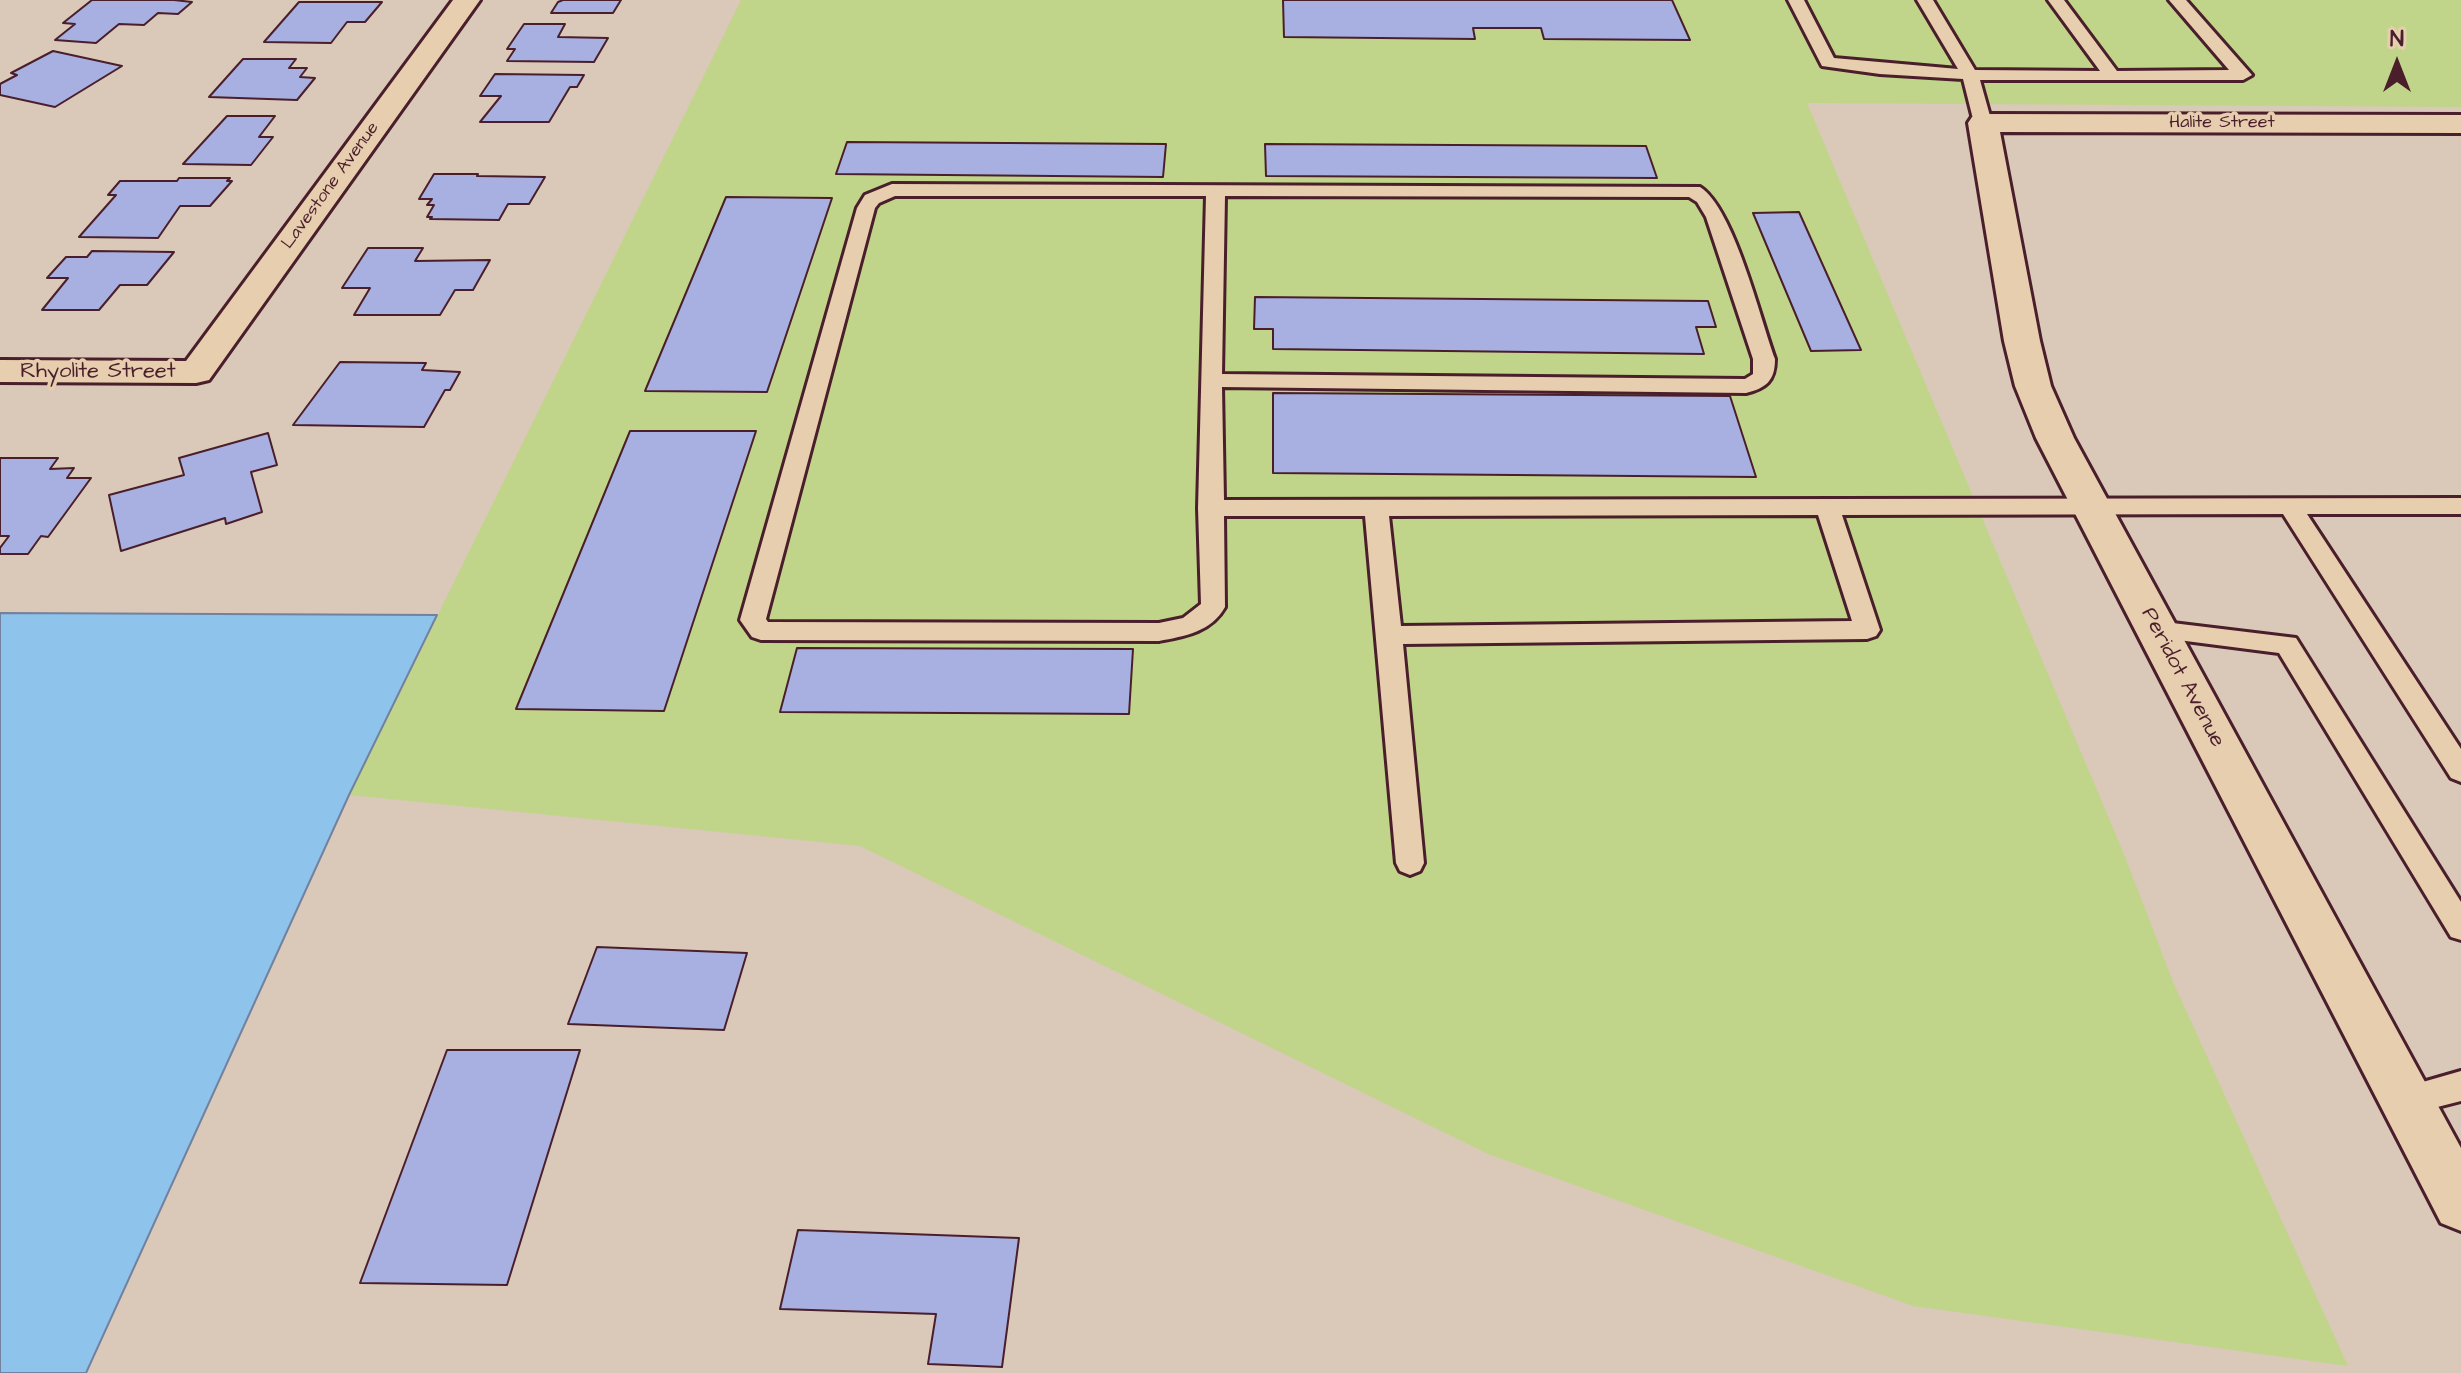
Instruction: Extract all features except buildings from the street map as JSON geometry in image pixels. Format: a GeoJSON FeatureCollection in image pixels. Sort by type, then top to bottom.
{"type":"FeatureCollection","features":[{"type":"Feature","properties":{"kind":"street","name":"Lavestone Avenue"},"geometry":{"type":"LineString","coordinates":[[196,372],[467,0]]}},
{"type":"Feature","properties":{"kind":"street","name":"Halite Street"},"geometry":{"type":"LineString","coordinates":[[1983,123],[2461,124]]}},
{"type":"Feature","properties":{"kind":"street","name":"Peridot Avenue"},"geometry":{"type":"LineString","coordinates":[[1983,123],[2022,341],[2033,386],[2055,438],[2461,1204]]}},
{"type":"Feature","properties":{"kind":"street","name":"Rhyolite Street"},"geometry":{"type":"LineString","coordinates":[[0,371],[196,372]]}},
{"type":"Feature","properties":{"kind":"lane"},"geometry":{"type":"LineString","coordinates":[[1796,0],[1828,62],[1899,73],[2243,75],[2177,0]]}},
{"type":"Feature","properties":{"kind":"lane"},"geometry":{"type":"LineString","coordinates":[[1925,0],[1970,75],[1983,123]]}},
{"type":"Feature","properties":{"kind":"lane"},"geometry":{"type":"LineString","coordinates":[[2056,0],[2111,75]]}},
{"type":"Feature","properties":{"kind":"lane"},"geometry":{"type":"LineString","coordinates":[[1211,380],[1746,386],[1761,382],[1765,376],[1764,359],[1716,217],[1704,198],[1693,191],[1216,190],[892,190],[872,199],[866,208],[753,620],[761,631],[1159,632],[1190,626],[1213,607],[1210,508],[1211,380],[1216,190]]}},
{"type":"Feature","properties":{"kind":"lane"},"geometry":{"type":"LineString","coordinates":[[1389,635],[1867,630],[1827,506]]}},
{"type":"Feature","properties":{"kind":"lane"},"geometry":{"type":"LineString","coordinates":[[2290,506],[2461,771]]}},
{"type":"Feature","properties":{"kind":"lane"},"geometry":{"type":"LineString","coordinates":[[1210,508],[2461,506]]}},
{"type":"Feature","properties":{"kind":"lane"},"geometry":{"type":"LineString","coordinates":[[1376,507],[1410,863]]}},
{"type":"Feature","properties":{"kind":"lane"},"geometry":{"type":"LineString","coordinates":[[2156,630],[2287,645],[2461,928]]}},
{"type":"Feature","properties":{"kind":"lane"},"geometry":{"type":"LineString","coordinates":[[2406,1100],[2461,1086]]}},
{"type":"Feature","properties":{"kind":"green space"},"geometry":{"type":"Polygon","coordinates":[[[741,0],[2461,0],[2461,107],[1807,103],[2124,854],[2174,984],[2348,1366],[1913,1306],[1488,1154],[860,846],[349,795],[741,0]]]}},
{"type":"Feature","properties":{"kind":"water"},"geometry":{"type":"Polygon","coordinates":[[[0,613],[437,615],[349,795],[86,1373],[0,1373],[0,613]]]}}]}
